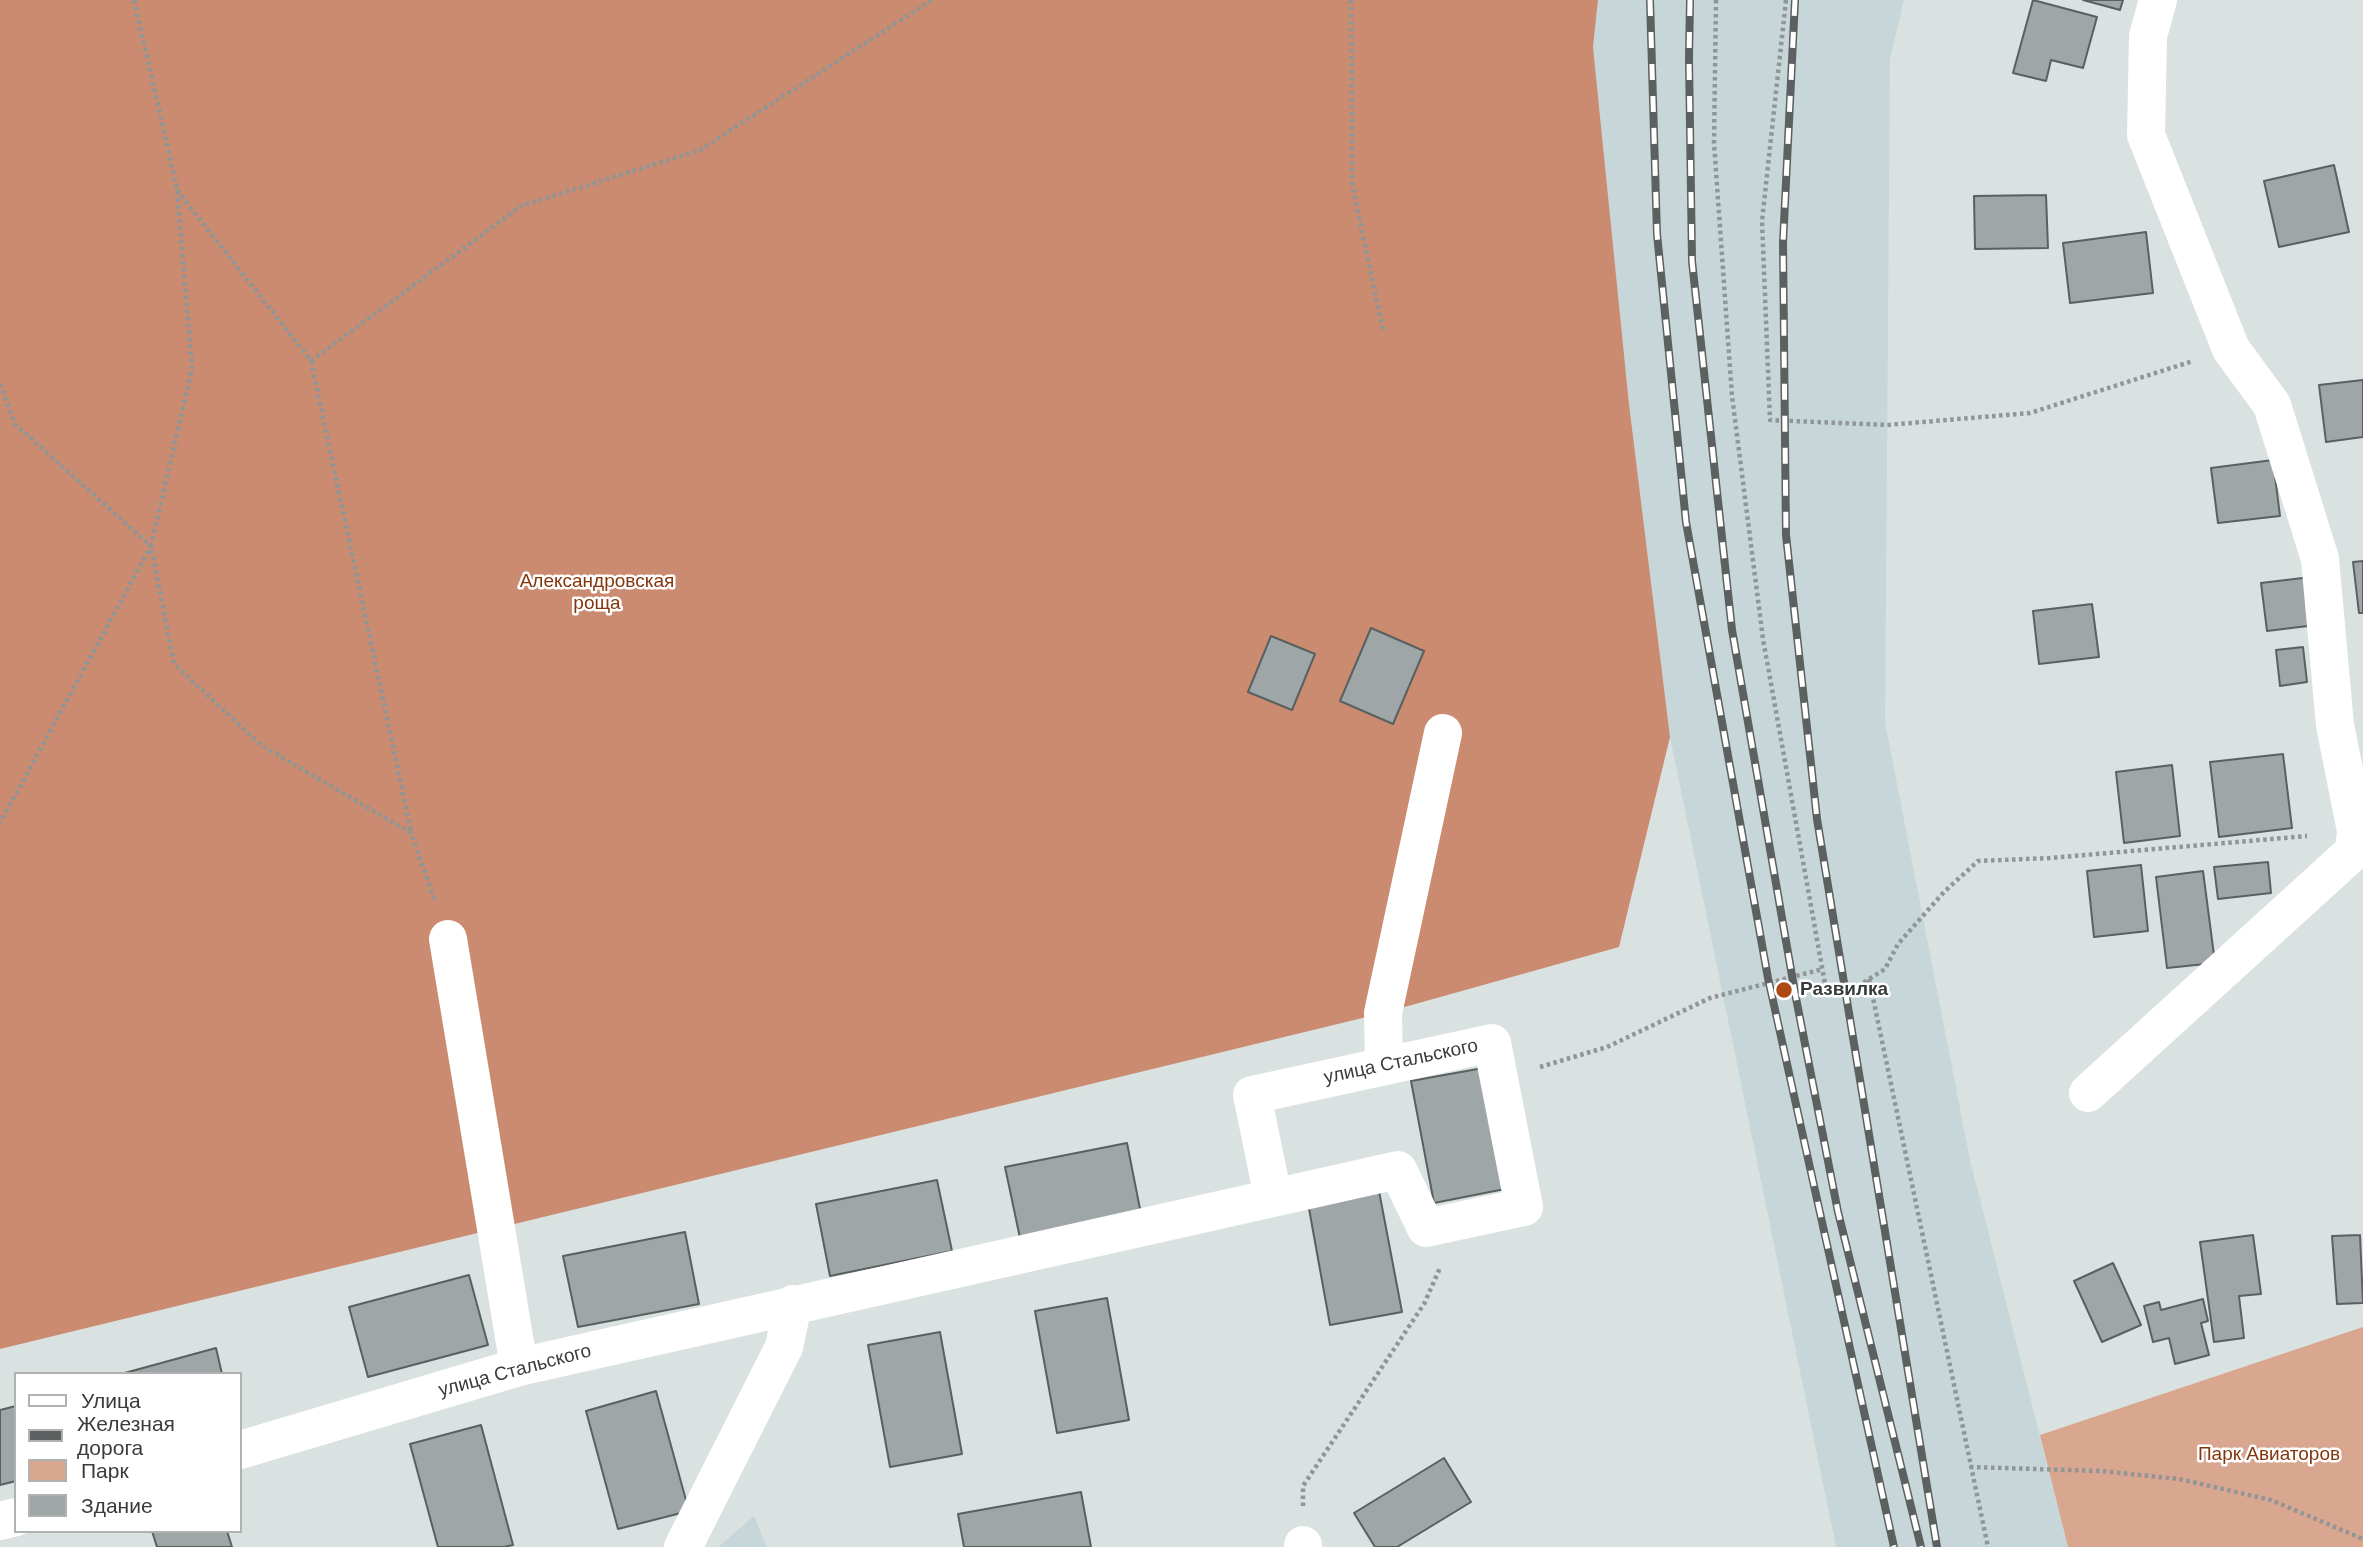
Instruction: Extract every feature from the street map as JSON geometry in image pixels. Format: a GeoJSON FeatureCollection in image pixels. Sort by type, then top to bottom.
{"type":"FeatureCollection","features":[{"type":"Feature","properties":{"kind":"street"},"geometry":{"type":"LineString","coordinates":[[2088,1093],[2354,852],[2356,831],[2336,725],[2320,559],[2272,405],[2231,349],[2146,135],[2148,36],[2158,0]]}},
{"type":"Feature","properties":{"kind":"street"},"geometry":{"type":"LineString","coordinates":[[1384,1066],[1383,1013],[1443,733]]}},
{"type":"Feature","properties":{"kind":"street"},"geometry":{"type":"LineString","coordinates":[[447,939],[519,1367]]}},
{"type":"Feature","properties":{"kind":"street","name":"улица Стальского"},"geometry":{"type":"LineString","coordinates":[[242,1449],[519,1367],[1398,1170],[1426,1228],[1524,1207],[1492,1043],[1252,1095],[1273,1197]]}},
{"type":"Feature","properties":{"kind":"street"},"geometry":{"type":"LineString","coordinates":[[683,1547],[784,1347],[793,1304]]}},
{"type":"Feature","properties":{"kind":"path"},"geometry":{"type":"LineString","coordinates":[[0,823],[151,546],[192,368],[177,189],[134,0]]}},
{"type":"Feature","properties":{"kind":"path"},"geometry":{"type":"LineString","coordinates":[[311,361],[521,206],[700,150],[932,0]]}},
{"type":"Feature","properties":{"kind":"path"},"geometry":{"type":"LineString","coordinates":[[1351,0],[1352,183],[1384,331]]}},
{"type":"Feature","properties":{"kind":"path"},"geometry":{"type":"LineString","coordinates":[[1716,0],[1714,143],[1732,396],[1763,639],[1827,995],[1847,993],[1885,969],[1899,944],[1944,892],[1978,860],[2050,858],[2356,831]]}},
{"type":"Feature","properties":{"kind":"path"},"geometry":{"type":"LineString","coordinates":[[1786,0],[1762,221],[1770,420],[1887,425],[2030,413],[2231,349]]}},
{"type":"Feature","properties":{"kind":"path"},"geometry":{"type":"LineString","coordinates":[[177,189],[311,361],[411,833],[447,939]]}},
{"type":"Feature","properties":{"kind":"path"},"geometry":{"type":"LineString","coordinates":[[0,384],[15,424],[151,546],[174,664],[261,745],[411,833]]}},
{"type":"Feature","properties":{"kind":"path"},"geometry":{"type":"LineString","coordinates":[[1499,1079],[1607,1047],[1710,998],[1823,969]]}},
{"type":"Feature","properties":{"kind":"path"},"geometry":{"type":"LineString","coordinates":[[1869,979],[1988,1547]]}},
{"type":"Feature","properties":{"kind":"path"},"geometry":{"type":"LineString","coordinates":[[1303,1546],[1303,1486],[1424,1304],[1461,1220]]}},
{"type":"Feature","properties":{"kind":"path"},"geometry":{"type":"LineString","coordinates":[[1970,1467],[2101,1471],[2179,1479],[2271,1500],[2363,1539]]}},
{"type":"Feature","properties":{"kind":"shaded area"},"geometry":{"type":"Polygon","coordinates":[[[1598,0],[1904,0],[1890,59],[1885,722],[1970,1160],[2068,1547],[1836,1547],[1670,737],[1629,404],[1593,47],[1598,0]]]}},
{"type":"Feature","properties":{"kind":"shaded area"},"geometry":{"type":"Polygon","coordinates":[[[754,1516],[767,1547],[718,1547],[754,1516]]]}},
{"type":"Feature","properties":{"kind":"green space","name":"Александровская роща"},"geometry":{"type":"Polygon","coordinates":[[[0,0],[1598,0],[1593,47],[1629,404],[1670,737],[1619,947],[1383,1013],[0,1349],[0,0]]]}},
{"type":"Feature","properties":{"kind":"green space","name":"Парк Авиаторов"},"geometry":{"type":"Polygon","coordinates":[[[2363,1327],[2363,1547],[2068,1547],[2040,1435],[2363,1327]]]}},
{"type":"Feature","properties":{"kind":"building"},"geometry":{"type":"Polygon","coordinates":[[[2033,0],[2097,17],[2083,68],[2051,60],[2046,81],[2013,73],[2033,0]]]}},
{"type":"Feature","properties":{"kind":"building"},"geometry":{"type":"Polygon","coordinates":[[[2083,0],[2123,0],[2120,10],[2083,0]]]}},
{"type":"Feature","properties":{"kind":"building"},"geometry":{"type":"Polygon","coordinates":[[[2334,165],[2349,232],[2279,247],[2264,181],[2334,165]]]}},
{"type":"Feature","properties":{"kind":"building"},"geometry":{"type":"Polygon","coordinates":[[[2046,195],[2048,248],[1975,249],[1974,196],[2046,195]]]}},
{"type":"Feature","properties":{"kind":"building"},"geometry":{"type":"Polygon","coordinates":[[[2146,232],[2153,293],[2070,303],[2063,243],[2146,232]]]}},
{"type":"Feature","properties":{"kind":"building"},"geometry":{"type":"Polygon","coordinates":[[[2363,380],[2363,437],[2326,442],[2319,385],[2363,380]]]}},
{"type":"Feature","properties":{"kind":"building"},"geometry":{"type":"Polygon","coordinates":[[[2273,460],[2280,516],[2218,523],[2211,468],[2273,460]]]}},
{"type":"Feature","properties":{"kind":"building"},"geometry":{"type":"Polygon","coordinates":[[[2363,561],[2363,613],[2359,613],[2353,562],[2363,561]]]}},
{"type":"Feature","properties":{"kind":"building"},"geometry":{"type":"Polygon","coordinates":[[[2311,577],[2316,625],[2267,631],[2261,583],[2311,577]]]}},
{"type":"Feature","properties":{"kind":"building"},"geometry":{"type":"Polygon","coordinates":[[[2092,604],[2099,657],[2039,664],[2033,611],[2092,604]]]}},
{"type":"Feature","properties":{"kind":"building"},"geometry":{"type":"Polygon","coordinates":[[[1371,628],[1424,651],[1393,724],[1340,701],[1371,628]]]}},
{"type":"Feature","properties":{"kind":"building"},"geometry":{"type":"Polygon","coordinates":[[[1271,636],[1315,654],[1292,710],[1248,692],[1271,636]]]}},
{"type":"Feature","properties":{"kind":"building"},"geometry":{"type":"Polygon","coordinates":[[[2303,647],[2307,682],[2280,686],[2276,650],[2303,647]]]}},
{"type":"Feature","properties":{"kind":"building"},"geometry":{"type":"Polygon","coordinates":[[[2283,754],[2292,828],[2219,837],[2210,762],[2283,754]]]}},
{"type":"Feature","properties":{"kind":"building"},"geometry":{"type":"Polygon","coordinates":[[[2172,765],[2180,836],[2124,843],[2116,772],[2172,765]]]}},
{"type":"Feature","properties":{"kind":"building"},"geometry":{"type":"Polygon","coordinates":[[[2268,862],[2271,893],[2218,899],[2214,867],[2268,862]]]}},
{"type":"Feature","properties":{"kind":"building"},"geometry":{"type":"Polygon","coordinates":[[[2141,865],[2148,931],[2094,937],[2087,871],[2141,865]]]}},
{"type":"Feature","properties":{"kind":"building"},"geometry":{"type":"Polygon","coordinates":[[[2203,871],[2215,963],[2167,968],[2156,877],[2203,871]]]}},
{"type":"Feature","properties":{"kind":"building"},"geometry":{"type":"Polygon","coordinates":[[[1483,1068],[1505,1189],[1434,1203],[1411,1081],[1483,1068]]]}},
{"type":"Feature","properties":{"kind":"building"},"geometry":{"type":"Polygon","coordinates":[[[1127,1143],[1141,1214],[1020,1238],[1005,1167],[1127,1143]]]}},
{"type":"Feature","properties":{"kind":"building"},"geometry":{"type":"Polygon","coordinates":[[[937,1180],[952,1251],[830,1276],[816,1204],[937,1180]]]}},
{"type":"Feature","properties":{"kind":"building"},"geometry":{"type":"Polygon","coordinates":[[[1379,1191],[1402,1312],[1330,1325],[1308,1203],[1379,1191]]]}},
{"type":"Feature","properties":{"kind":"building"},"geometry":{"type":"Polygon","coordinates":[[[685,1232],[699,1304],[578,1327],[563,1256],[685,1232]]]}},
{"type":"Feature","properties":{"kind":"building"},"geometry":{"type":"Polygon","coordinates":[[[2253,1235],[2261,1294],[2239,1296],[2244,1338],[2214,1342],[2200,1242],[2253,1235]]]}},
{"type":"Feature","properties":{"kind":"building"},"geometry":{"type":"Polygon","coordinates":[[[2360,1235],[2363,1303],[2337,1304],[2332,1236],[2360,1235]]]}},
{"type":"Feature","properties":{"kind":"building"},"geometry":{"type":"Polygon","coordinates":[[[2113,1263],[2141,1325],[2102,1342],[2074,1281],[2113,1263]]]}},
{"type":"Feature","properties":{"kind":"building"},"geometry":{"type":"Polygon","coordinates":[[[469,1275],[488,1345],[368,1377],[349,1307],[469,1275]]]}},
{"type":"Feature","properties":{"kind":"building"},"geometry":{"type":"Polygon","coordinates":[[[1107,1298],[1129,1420],[1057,1433],[1035,1311],[1107,1298]]]}},
{"type":"Feature","properties":{"kind":"building"},"geometry":{"type":"Polygon","coordinates":[[[2203,1299],[2208,1321],[2201,1323],[2209,1355],[2175,1364],[2169,1338],[2153,1342],[2144,1306],[2159,1302],[2161,1310],[2203,1299]]]}},
{"type":"Feature","properties":{"kind":"building"},"geometry":{"type":"Polygon","coordinates":[[[940,1332],[962,1454],[890,1467],[868,1345],[940,1332]]]}},
{"type":"Feature","properties":{"kind":"building"},"geometry":{"type":"Polygon","coordinates":[[[216,1348],[222,1372],[128,1372],[216,1348]]]}},
{"type":"Feature","properties":{"kind":"building"},"geometry":{"type":"Polygon","coordinates":[[[656,1391],[689,1511],[618,1529],[586,1411],[656,1391]]]}},
{"type":"Feature","properties":{"kind":"building"},"geometry":{"type":"Polygon","coordinates":[[[14,1406],[14,1482],[0,1485],[0,1410],[14,1406]]]}},
{"type":"Feature","properties":{"kind":"building"},"geometry":{"type":"Polygon","coordinates":[[[481,1425],[513,1545],[438,1547],[410,1444],[481,1425]]]}},
{"type":"Feature","properties":{"kind":"building"},"geometry":{"type":"Polygon","coordinates":[[[1444,1458],[1471,1502],[1397,1547],[1375,1547],[1354,1513],[1444,1458]]]}},
{"type":"Feature","properties":{"kind":"building"},"geometry":{"type":"Polygon","coordinates":[[[1081,1492],[1091,1547],[964,1547],[958,1514],[1081,1492]]]}},
{"type":"Feature","properties":{"kind":"building"},"geometry":{"type":"Polygon","coordinates":[[[153,1533],[228,1533],[232,1547],[157,1547],[153,1533]]]}},
{"type":"Feature","properties":{"kind":"railway"},"geometry":{"type":"LineString","coordinates":[[1650,0],[1657,234],[1686,522],[1768,978],[1894,1547]]}},
{"type":"Feature","properties":{"kind":"railway"},"geometry":{"type":"LineString","coordinates":[[1690,0],[1692,261],[1732,630],[1795,993],[1838,1212],[1921,1547]]}},
{"type":"Feature","properties":{"kind":"railway"},"geometry":{"type":"LineString","coordinates":[[1795,0],[1783,243],[1786,535],[1817,819],[1937,1547]]}},
{"type":"Feature","properties":{"kind":"place","name":"Развилка"},"geometry":{"type":"Point","coordinates":[1784,990]}}]}
